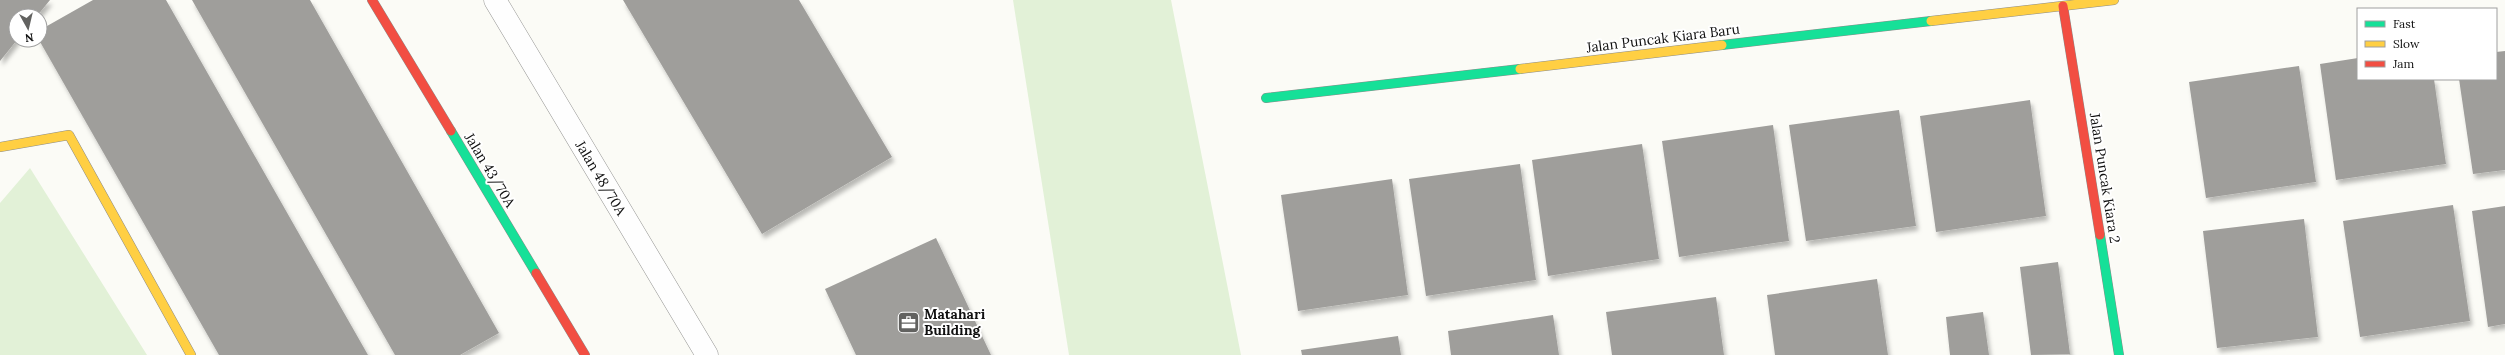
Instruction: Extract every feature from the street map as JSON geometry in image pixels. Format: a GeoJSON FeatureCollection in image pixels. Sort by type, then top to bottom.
{"type":"FeatureCollection","features":[{"type":"Feature","properties":{"kind":"street","name":"Jalan 43/70A"},"geometry":{"type":"LineString","coordinates":[[372,0],[585,355]]}},
{"type":"Feature","properties":{"kind":"street","name":"Jalan 48/70A"},"geometry":{"type":"LineString","coordinates":[[495,0],[707,355]]}},
{"type":"Feature","properties":{"kind":"street","name":"Jalan Puncak Kiara Baru"},"geometry":{"type":"LineString","coordinates":[[1266,98],[2114,0]]}},
{"type":"Feature","properties":{"kind":"street","name":"Jalan Puncak Kiara 2"},"geometry":{"type":"LineString","coordinates":[[2063,6],[2119,355]]}},
{"type":"Feature","properties":{"kind":"street"},"geometry":{"type":"LineString","coordinates":[[0,147],[69,135],[191,355]]}},
{"type":"Feature","properties":{"kind":"green space"},"geometry":{"type":"Polygon","coordinates":[[[1013,0],[1171,0],[1241,355],[1069,355],[1013,0]]]}},
{"type":"Feature","properties":{"kind":"green space"},"geometry":{"type":"Polygon","coordinates":[[[30,168],[147,355],[0,355],[0,203],[30,168]]]}},
{"type":"Feature","properties":{"kind":"building"},"geometry":{"type":"Polygon","coordinates":[[[0,0],[50,0],[44,8],[8,8],[8,48],[11,48],[0,61],[0,0]]]}},
{"type":"Feature","properties":{"kind":"building"},"geometry":{"type":"Polygon","coordinates":[[[93,0],[166,0],[368,355],[219,355],[44,48],[48,48],[48,25],[93,0]]]}},
{"type":"Feature","properties":{"kind":"building"},"geometry":{"type":"Polygon","coordinates":[[[192,0],[310,0],[499,333],[460,355],[395,355],[192,0]]]}},
{"type":"Feature","properties":{"kind":"building"},"geometry":{"type":"Polygon","coordinates":[[[623,0],[799,0],[892,157],[762,234],[623,0]]]}},
{"type":"Feature","properties":{"kind":"building"},"geometry":{"type":"Polygon","coordinates":[[[2505,51],[2505,170],[2473,174],[2459,80],[2497,80],[2497,52],[2505,51]]]}},
{"type":"Feature","properties":{"kind":"building"},"geometry":{"type":"Polygon","coordinates":[[[2357,58],[2357,80],[2434,80],[2446,164],[2336,180],[2320,64],[2357,58]]]}},
{"type":"Feature","properties":{"kind":"building"},"geometry":{"type":"Polygon","coordinates":[[[2299,66],[2316,182],[2206,198],[2189,82],[2299,66]]]}},
{"type":"Feature","properties":{"kind":"building"},"geometry":{"type":"Polygon","coordinates":[[[2030,100],[2046,216],[1936,232],[1920,116],[2030,100]]]}},
{"type":"Feature","properties":{"kind":"building"},"geometry":{"type":"Polygon","coordinates":[[[1899,110],[1916,226],[1806,241],[1789,125],[1899,110]]]}},
{"type":"Feature","properties":{"kind":"building"},"geometry":{"type":"Polygon","coordinates":[[[1773,125],[1789,241],[1679,257],[1662,141],[1773,125]]]}},
{"type":"Feature","properties":{"kind":"building"},"geometry":{"type":"Polygon","coordinates":[[[1642,144],[1659,259],[1548,276],[1532,160],[1642,144]]]}},
{"type":"Feature","properties":{"kind":"building"},"geometry":{"type":"Polygon","coordinates":[[[1520,164],[1536,280],[1426,296],[1409,179],[1520,164]]]}},
{"type":"Feature","properties":{"kind":"building"},"geometry":{"type":"Polygon","coordinates":[[[1392,179],[1408,295],[1298,311],[1281,195],[1392,179]]]}},
{"type":"Feature","properties":{"kind":"building"},"geometry":{"type":"Polygon","coordinates":[[[2453,205],[2470,321],[2360,337],[2343,221],[2453,205]]]}},
{"type":"Feature","properties":{"kind":"building"},"geometry":{"type":"Polygon","coordinates":[[[2505,206],[2505,324],[2488,327],[2472,211],[2505,206]]]}},
{"type":"Feature","properties":{"kind":"building"},"geometry":{"type":"Polygon","coordinates":[[[2304,219],[2318,337],[2217,348],[2203,231],[2304,219]]]}},
{"type":"Feature","properties":{"kind":"building","name":"Matahari Building"},"geometry":{"type":"Polygon","coordinates":[[[936,238],[991,355],[856,355],[825,289],[936,238]]]}},
{"type":"Feature","properties":{"kind":"building"},"geometry":{"type":"Polygon","coordinates":[[[2058,262],[2070,354],[2031,355],[2020,267],[2058,262]]]}},
{"type":"Feature","properties":{"kind":"building"},"geometry":{"type":"Polygon","coordinates":[[[1877,279],[1888,355],[1775,355],[1767,295],[1877,279]]]}},
{"type":"Feature","properties":{"kind":"building"},"geometry":{"type":"Polygon","coordinates":[[[1716,297],[1724,355],[1612,355],[1606,312],[1716,297]]]}},
{"type":"Feature","properties":{"kind":"building"},"geometry":{"type":"Polygon","coordinates":[[[1983,312],[1989,355],[1950,355],[1946,317],[1983,312]]]}},
{"type":"Feature","properties":{"kind":"building"},"geometry":{"type":"Polygon","coordinates":[[[1553,315],[1559,355],[1451,355],[1448,331],[1553,315]]]}},
{"type":"Feature","properties":{"kind":"building"},"geometry":{"type":"Polygon","coordinates":[[[1398,336],[1401,355],[1302,355],[1301,350],[1398,336]]]}},
{"type":"Feature","properties":{"kind":"traffic: fast"},"geometry":{"type":"LineString","coordinates":[[1722,45],[1931,21]]}},
{"type":"Feature","properties":{"kind":"traffic: fast"},"geometry":{"type":"LineString","coordinates":[[1266,98],[1520,69]]}},
{"type":"Feature","properties":{"kind":"traffic: fast"},"geometry":{"type":"LineString","coordinates":[[451,131],[536,273]]}},
{"type":"Feature","properties":{"kind":"traffic: fast"},"geometry":{"type":"LineString","coordinates":[[2100,235],[2119,355]]}},
{"type":"Feature","properties":{"kind":"traffic: slow"},"geometry":{"type":"LineString","coordinates":[[1931,21],[2114,0]]}},
{"type":"Feature","properties":{"kind":"traffic: slow"},"geometry":{"type":"LineString","coordinates":[[1520,69],[1722,45]]}},
{"type":"Feature","properties":{"kind":"traffic: slow"},"geometry":{"type":"LineString","coordinates":[[0,147],[69,135],[191,355]]}},
{"type":"Feature","properties":{"kind":"traffic: jam"},"geometry":{"type":"LineString","coordinates":[[372,0],[451,131]]}},
{"type":"Feature","properties":{"kind":"traffic: jam"},"geometry":{"type":"LineString","coordinates":[[2063,6],[2100,235]]}},
{"type":"Feature","properties":{"kind":"traffic: jam"},"geometry":{"type":"LineString","coordinates":[[536,273],[585,355]]}},
{"type":"Feature","properties":{"kind":"place","name":"Matahari Building"},"geometry":{"type":"Point","coordinates":[908,322]}}]}
